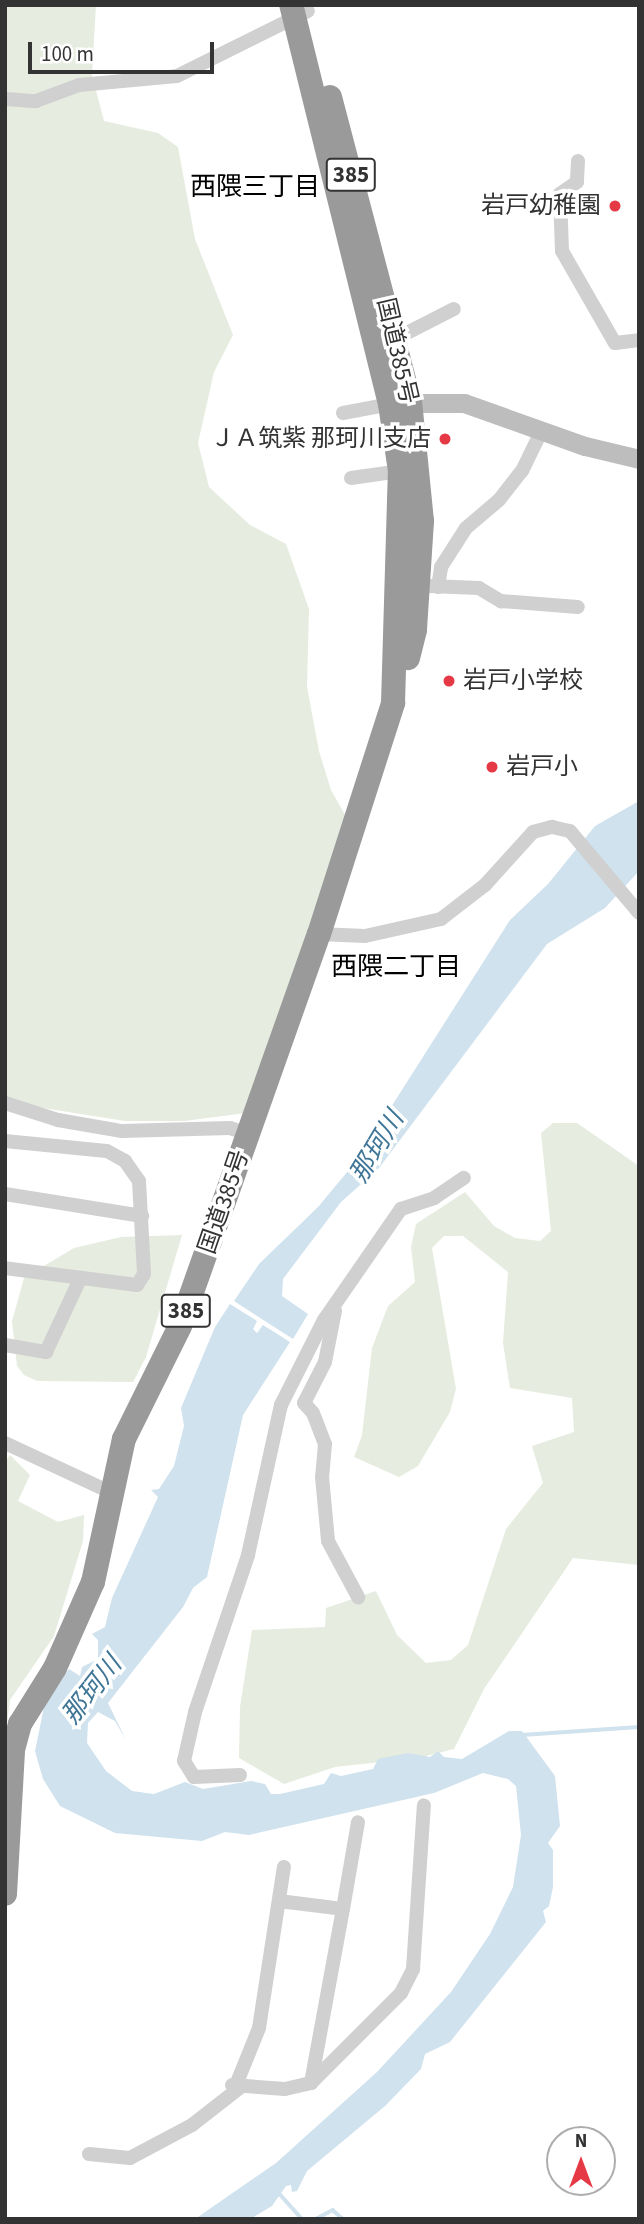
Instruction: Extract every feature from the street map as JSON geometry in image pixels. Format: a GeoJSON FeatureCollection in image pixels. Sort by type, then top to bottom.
{"type":"FeatureCollection","features":[{"type":"Feature","properties":{"kind":"highway","name":"国道385号"},"geometry":{"type":"LineString","coordinates":[[300,9],[395,339],[400,402],[400,471],[419,586]]}},
{"type":"Feature","properties":{"kind":"highway","name":"国道385号"},"geometry":{"type":"LineString","coordinates":[[5,1894],[13,1750],[20,1724],[55,1668],[93,1582],[110,1492],[124,1439],[180,1326],[320,934],[393,703],[419,586],[422,521],[400,402],[300,9]]}},
{"type":"Feature","properties":{"kind":"street"},"geometry":{"type":"LineString","coordinates":[[5,99],[36,101],[79,85],[177,76],[300,9]]}},
{"type":"Feature","properties":{"kind":"street"},"geometry":{"type":"LineString","coordinates":[[578,161],[578,182],[560,194],[562,251],[615,343],[639,340]]}},
{"type":"Feature","properties":{"kind":"street"},"geometry":{"type":"LineString","coordinates":[[395,339],[454,309]]}},
{"type":"Feature","properties":{"kind":"street"},"geometry":{"type":"LineString","coordinates":[[343,413],[400,402],[464,403],[639,459]]}},
{"type":"Feature","properties":{"kind":"street"},"geometry":{"type":"LineString","coordinates":[[419,586],[441,567],[466,528],[506,490],[542,430]]}},
{"type":"Feature","properties":{"kind":"street"},"geometry":{"type":"LineString","coordinates":[[351,478],[400,471]]}},
{"type":"Feature","properties":{"kind":"street"},"geometry":{"type":"LineString","coordinates":[[419,586],[479,588],[501,601],[578,607]]}},
{"type":"Feature","properties":{"kind":"street"},"geometry":{"type":"LineString","coordinates":[[320,934],[365,936],[441,919],[485,885],[533,832],[552,827],[570,831],[639,913]]}},
{"type":"Feature","properties":{"kind":"street"},"geometry":{"type":"LineString","coordinates":[[5,1103],[58,1120],[122,1131],[230,1128],[248,1134]]}},
{"type":"Feature","properties":{"kind":"street"},"geometry":{"type":"LineString","coordinates":[[5,1140],[117,1155],[139,1181],[145,1275],[137,1285],[5,1268]]}},
{"type":"Feature","properties":{"kind":"street"},"geometry":{"type":"LineString","coordinates":[[240,1774],[194,1777],[184,1761],[195,1712],[248,1555],[281,1405],[337,1303],[401,1209],[434,1198],[464,1178]]}},
{"type":"Feature","properties":{"kind":"street"},"geometry":{"type":"LineString","coordinates":[[5,1194],[142,1216]]}},
{"type":"Feature","properties":{"kind":"street"},"geometry":{"type":"LineString","coordinates":[[5,1345],[46,1352],[80,1279]]}},
{"type":"Feature","properties":{"kind":"street"},"geometry":{"type":"LineString","coordinates":[[337,1303],[325,1362],[304,1403],[313,1413],[325,1444],[321,1477],[328,1541],[358,1597]]}},
{"type":"Feature","properties":{"kind":"street"},"geometry":{"type":"LineString","coordinates":[[5,1443],[110,1492]]}},
{"type":"Feature","properties":{"kind":"street"},"geometry":{"type":"LineString","coordinates":[[237,2085],[285,2089],[311,2083],[408,1981],[424,1805]]}},
{"type":"Feature","properties":{"kind":"street"},"geometry":{"type":"LineString","coordinates":[[311,2083],[358,1822]]}},
{"type":"Feature","properties":{"kind":"street"},"geometry":{"type":"LineString","coordinates":[[89,2154],[130,2158],[192,2125],[237,2085],[259,2028],[284,1867]]}},
{"type":"Feature","properties":{"kind":"street"},"geometry":{"type":"LineString","coordinates":[[279,1901],[343,1909]]}},
{"type":"Feature","properties":{"kind":"shaded area"},"geometry":{"type":"Polygon","coordinates":[[[5,5],[96,5],[92,75],[104,121],[158,133],[178,147],[195,239],[233,335],[214,372],[198,443],[209,487],[250,525],[286,544],[309,609],[307,687],[319,751],[331,790],[349,822],[246,1113],[184,1121],[125,1121],[5,1102],[5,5]]]}},
{"type":"Feature","properties":{"kind":"shaded area"},"geometry":{"type":"Polygon","coordinates":[[[553,1123],[577,1123],[639,1166],[639,1565],[573,1558],[484,1689],[454,1749],[418,1758],[335,1767],[284,1784],[239,1758],[240,1707],[252,1630],[325,1627],[326,1608],[376,1591],[397,1635],[426,1663],[451,1660],[468,1645],[506,1529],[543,1483],[532,1446],[574,1432],[572,1398],[510,1388],[503,1343],[508,1272],[463,1236],[444,1236],[432,1248],[456,1389],[450,1412],[418,1466],[399,1477],[354,1457],[362,1435],[372,1348],[388,1306],[415,1282],[411,1247],[416,1224],[465,1192],[494,1226],[515,1238],[540,1241],[551,1231],[541,1133],[553,1123]]]}},
{"type":"Feature","properties":{"kind":"shaded area"},"geometry":{"type":"Polygon","coordinates":[[[182,1235],[146,1357],[133,1382],[37,1381],[24,1375],[17,1366],[12,1321],[24,1278],[74,1248],[121,1237],[182,1235]]]}},
{"type":"Feature","properties":{"kind":"shaded area"},"geometry":{"type":"Polygon","coordinates":[[[10,1455],[30,1475],[18,1501],[58,1522],[84,1515],[83,1541],[54,1636],[10,1700],[5,1740],[5,1462],[10,1455]]]}},
{"type":"Feature","properties":{"kind":"water","name":"那珂川"},"geometry":{"type":"Polygon","coordinates":[[[639,801],[639,871],[605,908],[547,944],[379,1168],[341,1202],[283,1279],[282,1296],[308,1314],[293,1339],[234,1301],[259,1264],[318,1207],[358,1159],[510,920],[548,884],[595,826],[639,801]]]}},
{"type":"Feature","properties":{"kind":"water","name":"那珂川"},"geometry":{"type":"Polygon","coordinates":[[[230,1304],[257,1321],[253,1329],[257,1333],[263,1325],[290,1342],[243,1415],[207,1577],[193,1588],[183,1607],[108,1703],[126,1740],[115,1721],[98,1712],[88,1723],[87,1743],[106,1771],[132,1791],[154,1794],[185,1782],[203,1789],[251,1781],[265,1784],[271,1794],[280,1794],[324,1784],[331,1773],[341,1776],[373,1769],[378,1759],[408,1753],[430,1757],[438,1751],[444,1757],[462,1759],[509,1731],[522,1731],[555,1776],[560,1826],[548,1843],[553,1850],[553,1887],[549,1906],[543,1911],[546,1922],[450,2042],[425,2054],[421,2069],[385,2106],[307,2171],[297,2191],[292,2192],[291,2185],[286,2186],[272,2206],[250,2219],[195,2219],[276,2163],[377,2072],[451,1992],[490,1934],[513,1887],[521,1835],[516,1786],[508,1779],[483,1773],[434,1793],[249,1835],[225,1832],[202,1841],[115,1833],[60,1806],[43,1779],[35,1751],[44,1707],[69,1669],[80,1676],[82,1667],[98,1659],[98,1640],[92,1634],[105,1627],[112,1598],[158,1497],[151,1490],[159,1489],[174,1466],[184,1426],[181,1408],[215,1327],[230,1304]]]}},
{"type":"Feature","properties":{"kind":"waterway"},"geometry":{"type":"LineString","coordinates":[[522,1735],[639,1727]]}},
{"type":"Feature","properties":{"kind":"waterway"},"geometry":{"type":"LineString","coordinates":[[278,2192],[302,2219]]}},
{"type":"Feature","properties":{"kind":"waterway"},"geometry":{"type":"LineString","coordinates":[[316,2219],[333,2210],[343,2219]]}},
{"type":"Feature","properties":{"kind":"place","name":"岩戸幼稚園"},"geometry":{"type":"Point","coordinates":[615,206]}},
{"type":"Feature","properties":{"kind":"place","name":"ＪＡ筑紫 那珂川支店"},"geometry":{"type":"Point","coordinates":[445,439]}},
{"type":"Feature","properties":{"kind":"place","name":"岩戸小学校"},"geometry":{"type":"Point","coordinates":[449,681]}},
{"type":"Feature","properties":{"kind":"place","name":"岩戸小"},"geometry":{"type":"Point","coordinates":[492,767]}},
{"type":"Feature","properties":{"kind":"district","name":"西隈三丁目"},"geometry":{"type":"Point","coordinates":[255,187]}},
{"type":"Feature","properties":{"kind":"district","name":"西隈二丁目"},"geometry":{"type":"Point","coordinates":[396,967]}}]}
